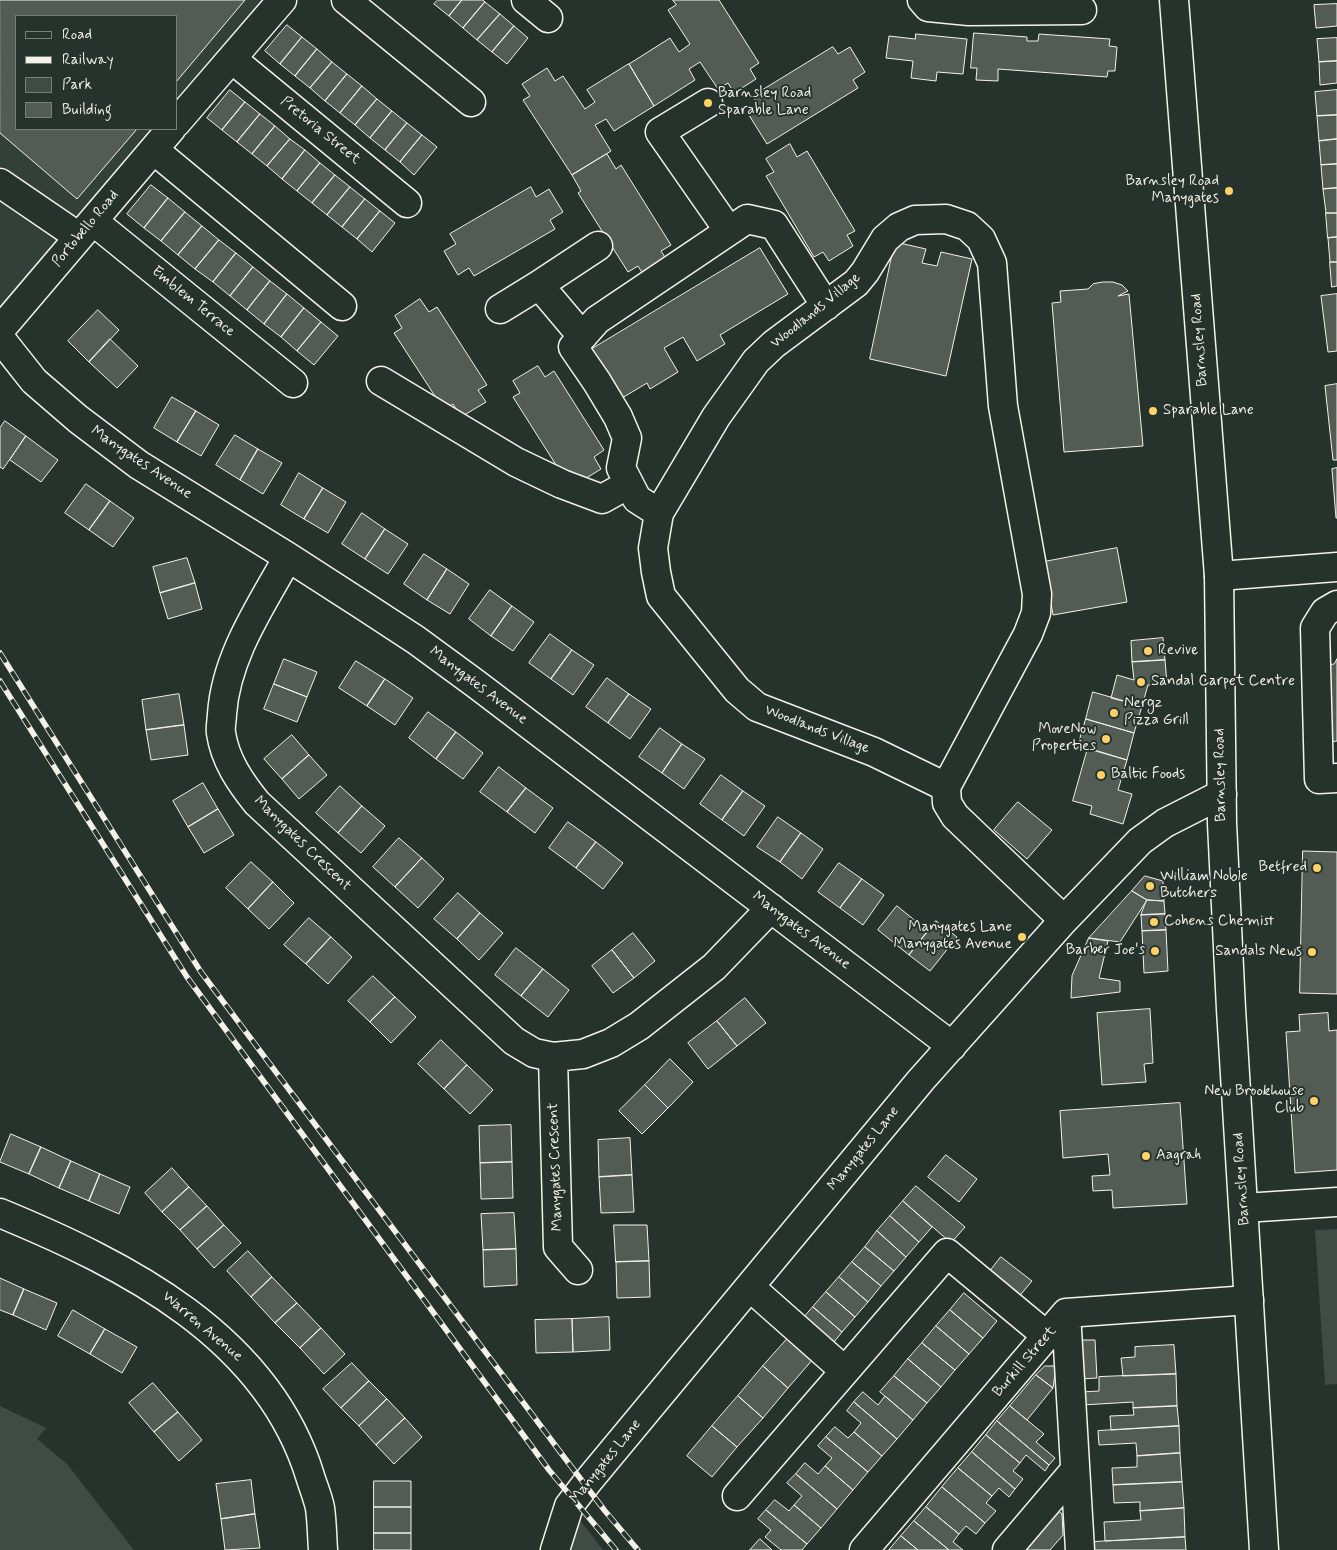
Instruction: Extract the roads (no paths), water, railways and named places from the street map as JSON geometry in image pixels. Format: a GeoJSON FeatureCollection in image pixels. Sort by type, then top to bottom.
{"type":"FeatureCollection","features":[{"type":"Feature","properties":{"kind":"street"},"geometry":{"type":"LineString","coordinates":[[178,121],[282,0]]}},
{"type":"Feature","properties":{"kind":"street"},"geometry":{"type":"LineString","coordinates":[[346,0],[471,102]]}},
{"type":"Feature","properties":{"kind":"street"},"geometry":{"type":"LineString","coordinates":[[526,0],[548,18]]}},
{"type":"Feature","properties":{"kind":"street"},"geometry":{"type":"LineString","coordinates":[[922,0],[928,7],[969,12],[1082,10]]}},
{"type":"Feature","properties":{"kind":"street","name":"Barnsley Road"},"geometry":{"type":"LineString","coordinates":[[1174,0],[1219,576],[1222,794],[1231,1009],[1264,1550]]}},
{"type":"Feature","properties":{"kind":"street","name":"Pretoria Street"},"geometry":{"type":"LineString","coordinates":[[232,59],[407,203]]}},
{"type":"Feature","properties":{"kind":"street"},"geometry":{"type":"LineString","coordinates":[[708,103],[660,132],[729,231]]}},
{"type":"Feature","properties":{"kind":"street","name":"Portobello Road"},"geometry":{"type":"LineString","coordinates":[[0,330],[170,130]]}},
{"type":"Feature","properties":{"kind":"street"},"geometry":{"type":"LineString","coordinates":[[154,150],[342,306]]}},
{"type":"Feature","properties":{"kind":"street","name":"Emblem Terrace"},"geometry":{"type":"LineString","coordinates":[[0,182],[86,229],[293,383]]}},
{"type":"Feature","properties":{"kind":"street"},"geometry":{"type":"LineString","coordinates":[[659,513],[637,499],[629,484],[621,468],[627,438],[618,417],[597,382],[572,347],[597,320],[747,219],[774,225],[826,306]]}},
{"type":"Feature","properties":{"kind":"street","name":"Woodlands Village"},"geometry":{"type":"LineString","coordinates":[[946,219],[966,226],[981,239],[992,263],[1003,406],[1032,557],[1037,594],[1036,613],[1028,634],[946,787],[874,752],[758,707],[737,690],[661,596],[653,548],[659,513],[716,416],[756,361],[774,344],[856,282],[865,272],[885,239],[899,227],[916,220],[946,219]]}},
{"type":"Feature","properties":{"kind":"street"},"geometry":{"type":"LineString","coordinates":[[500,309],[598,246]]}},
{"type":"Feature","properties":{"kind":"street"},"geometry":{"type":"LineString","coordinates":[[539,285],[582,336]]}},
{"type":"Feature","properties":{"kind":"street","name":"Manygates Avenue"},"geometry":{"type":"LineString","coordinates":[[0,338],[34,381],[139,465],[288,557],[424,646],[952,1046]]}},
{"type":"Feature","properties":{"kind":"street"},"geometry":{"type":"LineString","coordinates":[[381,381],[516,462],[562,484],[602,499],[629,484]]}},
{"type":"Feature","properties":{"kind":"street","name":"Manygates Crescent"},"geometry":{"type":"LineString","coordinates":[[288,557],[248,630],[231,668],[223,703],[221,731],[227,755],[241,784],[282,828],[514,1041],[534,1053],[553,1057],[583,1054],[611,1043],[639,1026],[714,967],[771,908]]}},
{"type":"Feature","properties":{"kind":"street"},"geometry":{"type":"LineString","coordinates":[[1219,576],[1337,567]]}},
{"type":"Feature","properties":{"kind":"street"},"geometry":{"type":"LineString","coordinates":[[1337,605],[1325,612],[1315,628],[1319,779],[1337,778]]}},
{"type":"Feature","properties":{"kind":"street"},"geometry":{"type":"LineString","coordinates":[[946,787],[947,803],[955,816],[1064,920]]}},
{"type":"Feature","properties":{"kind":"street","name":"Manygates Lane"},"geometry":{"type":"LineString","coordinates":[[555,1550],[570,1506],[584,1486],[952,1046],[1064,920],[1140,841],[1165,823],[1222,794]]}},
{"type":"Feature","properties":{"kind":"street","name":"Manygates Crescent"},"geometry":{"type":"LineString","coordinates":[[553,1057],[558,1246],[578,1270]]}},
{"type":"Feature","properties":{"kind":"street"},"geometry":{"type":"LineString","coordinates":[[1244,1208],[1337,1202]]}},
{"type":"Feature","properties":{"kind":"street","name":"Warren Avenue"},"geometry":{"type":"LineString","coordinates":[[0,1213],[88,1251],[160,1292],[210,1331],[249,1367],[278,1406],[302,1452],[320,1508],[323,1550]]}},
{"type":"Feature","properties":{"kind":"street"},"geometry":{"type":"LineString","coordinates":[[737,1496],[947,1253],[1047,1336]]}},
{"type":"Feature","properties":{"kind":"street"},"geometry":{"type":"LineString","coordinates":[[750,1287],[846,1371]]}},
{"type":"Feature","properties":{"kind":"street","name":"Burkill Street"},"geometry":{"type":"LineString","coordinates":[[864,1550],[1066,1313],[1249,1300]]}},
{"type":"Feature","properties":{"kind":"street"},"geometry":{"type":"LineString","coordinates":[[1066,1313],[1080,1550]]}},
{"type":"Feature","properties":{"kind":"street"},"geometry":{"type":"LineString","coordinates":[[1007,1550],[1075,1470]]}},
{"type":"Feature","properties":{"kind":"railway"},"geometry":{"type":"LineString","coordinates":[[0,653],[201,972],[564,1457],[605,1511],[638,1550]]}},
{"type":"Feature","properties":{"kind":"railway"},"geometry":{"type":"LineString","coordinates":[[0,681],[187,977],[549,1470],[616,1550]]}},
{"type":"Feature","properties":{"kind":"place","name":"Barnsley Road Sparable Lane"},"geometry":{"type":"Point","coordinates":[708,103]}},
{"type":"Feature","properties":{"kind":"place","name":"Barnsley Road Manygates"},"geometry":{"type":"Point","coordinates":[1229,191]}},
{"type":"Feature","properties":{"kind":"place","name":"Sparable Lane"},"geometry":{"type":"Point","coordinates":[1153,411]}},
{"type":"Feature","properties":{"kind":"place","name":"Revive"},"geometry":{"type":"Point","coordinates":[1148,651]}},
{"type":"Feature","properties":{"kind":"place","name":"Sandal Carpet Centre"},"geometry":{"type":"Point","coordinates":[1141,682]}},
{"type":"Feature","properties":{"kind":"place","name":"Nergz Pizza Grill"},"geometry":{"type":"Point","coordinates":[1114,713]}},
{"type":"Feature","properties":{"kind":"place","name":"MoveNow Properties"},"geometry":{"type":"Point","coordinates":[1106,739]}},
{"type":"Feature","properties":{"kind":"place","name":"Baltic Foods"},"geometry":{"type":"Point","coordinates":[1101,775]}},
{"type":"Feature","properties":{"kind":"place","name":"Betfred"},"geometry":{"type":"Point","coordinates":[1317,868]}},
{"type":"Feature","properties":{"kind":"place","name":"William Noble Butchers"},"geometry":{"type":"Point","coordinates":[1150,886]}},
{"type":"Feature","properties":{"kind":"place","name":"Cohens Chemist"},"geometry":{"type":"Point","coordinates":[1154,922]}},
{"type":"Feature","properties":{"kind":"place","name":"Manygates Lane Manygates Avenue"},"geometry":{"type":"Point","coordinates":[1022,937]}},
{"type":"Feature","properties":{"kind":"place","name":"Barber Joe's"},"geometry":{"type":"Point","coordinates":[1155,951]}},
{"type":"Feature","properties":{"kind":"place","name":"Sandals News"},"geometry":{"type":"Point","coordinates":[1312,952]}},
{"type":"Feature","properties":{"kind":"place","name":"New Brookhouse Club"},"geometry":{"type":"Point","coordinates":[1314,1101]}},
{"type":"Feature","properties":{"kind":"place","name":"Aagrah"},"geometry":{"type":"Point","coordinates":[1146,1156]}}]}
